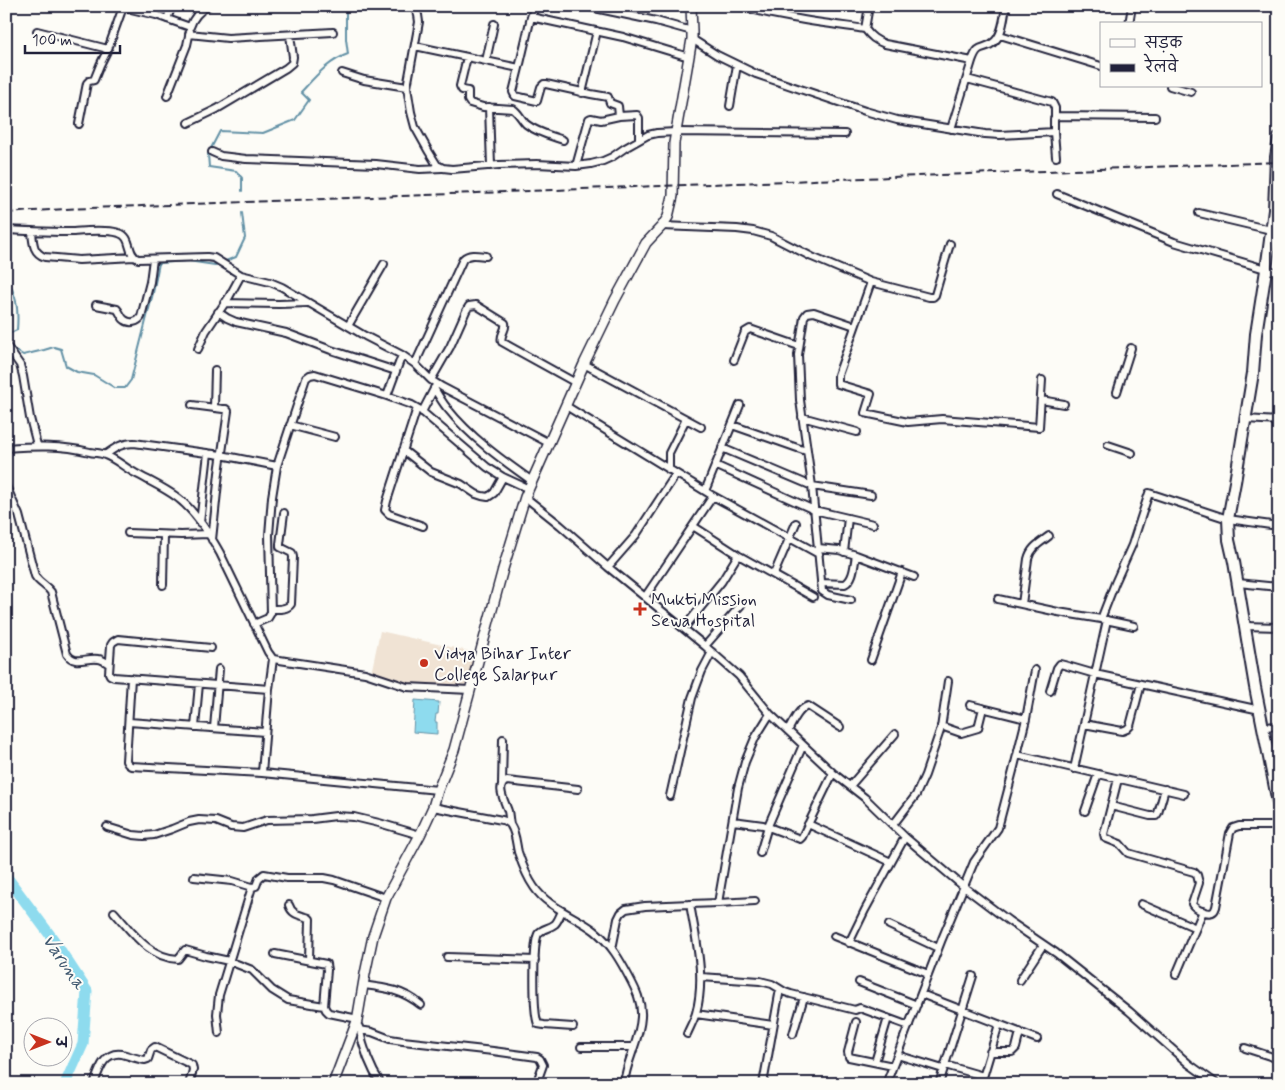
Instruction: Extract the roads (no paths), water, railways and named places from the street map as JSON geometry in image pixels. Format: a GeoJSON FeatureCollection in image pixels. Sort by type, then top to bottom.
{"type":"FeatureCollection","features":[{"type":"Feature","properties":{"kind":"main road"},"geometry":{"type":"LineString","coordinates":[[1279,138],[1276,157],[1274,210],[1256,334],[1253,372],[1228,519],[1229,540],[1279,808]]}},
{"type":"Feature","properties":{"kind":"street"},"geometry":{"type":"LineString","coordinates":[[167,19],[172,6]]}},
{"type":"Feature","properties":{"kind":"street"},"geometry":{"type":"LineString","coordinates":[[167,96],[187,45],[193,20],[208,6]]}},
{"type":"Feature","properties":{"kind":"street"},"geometry":{"type":"LineString","coordinates":[[414,6],[418,22],[407,87],[411,112],[416,127],[437,165],[443,168]]}},
{"type":"Feature","properties":{"kind":"street"},"geometry":{"type":"LineString","coordinates":[[535,6],[513,92],[515,96],[537,101],[541,86],[544,84],[608,97],[610,103],[618,106],[619,116]]}},
{"type":"Feature","properties":{"kind":"street"},"geometry":{"type":"LineString","coordinates":[[585,6],[656,21],[692,35],[737,65],[756,74],[897,120],[985,134],[1054,132]]}},
{"type":"Feature","properties":{"kind":"street"},"geometry":{"type":"LineString","coordinates":[[333,1084],[358,1023],[363,985],[373,936],[386,898],[420,835],[454,750],[503,569],[529,489],[584,364],[638,257],[646,243],[668,217],[673,196],[674,143],[692,35],[691,6]]}},
{"type":"Feature","properties":{"kind":"street"},"geometry":{"type":"LineString","coordinates":[[740,6],[792,18],[866,29]]}},
{"type":"Feature","properties":{"kind":"street"},"geometry":{"type":"LineString","coordinates":[[869,6],[866,29],[875,40],[884,44],[972,61]]}},
{"type":"Feature","properties":{"kind":"street"},"geometry":{"type":"LineString","coordinates":[[951,129],[976,51],[991,44],[1000,35],[1006,6]]}},
{"type":"Feature","properties":{"kind":"street"},"geometry":{"type":"LineString","coordinates":[[1130,22],[1132,6]]}},
{"type":"Feature","properties":{"kind":"street"},"geometry":{"type":"LineString","coordinates":[[79,124],[87,83],[94,80],[108,49],[120,7],[133,8],[156,15],[190,31],[228,38],[333,32]]}},
{"type":"Feature","properties":{"kind":"street"},"geometry":{"type":"LineString","coordinates":[[532,16],[648,44],[689,57]]}},
{"type":"Feature","properties":{"kind":"street"},"geometry":{"type":"LineString","coordinates":[[486,61],[494,24]]}},
{"type":"Feature","properties":{"kind":"street"},"geometry":{"type":"LineString","coordinates":[[37,31],[108,49]]}},
{"type":"Feature","properties":{"kind":"street"},"geometry":{"type":"LineString","coordinates":[[582,92],[597,31]]}},
{"type":"Feature","properties":{"kind":"street"},"geometry":{"type":"LineString","coordinates":[[188,123],[217,109],[292,63],[290,35]]}},
{"type":"Feature","properties":{"kind":"street"},"geometry":{"type":"LineString","coordinates":[[1000,35],[1100,66]]}},
{"type":"Feature","properties":{"kind":"street"},"geometry":{"type":"LineString","coordinates":[[415,46],[519,68]]}},
{"type":"Feature","properties":{"kind":"street"},"geometry":{"type":"LineString","coordinates":[[467,57],[460,88],[468,91],[470,103],[513,109],[531,127],[563,140]]}},
{"type":"Feature","properties":{"kind":"street"},"geometry":{"type":"LineString","coordinates":[[730,106],[737,65]]}},
{"type":"Feature","properties":{"kind":"street"},"geometry":{"type":"LineString","coordinates":[[342,73],[364,80],[407,87]]}},
{"type":"Feature","properties":{"kind":"street"},"geometry":{"type":"LineString","coordinates":[[967,79],[1052,102],[1055,108],[1056,157]]}},
{"type":"Feature","properties":{"kind":"street"},"geometry":{"type":"LineString","coordinates":[[1177,88],[1191,92]]}},
{"type":"Feature","properties":{"kind":"street"},"geometry":{"type":"LineString","coordinates":[[489,107],[491,166]]}},
{"type":"Feature","properties":{"kind":"street"},"geometry":{"type":"LineString","coordinates":[[576,166],[589,119],[602,120],[634,115],[638,117],[639,140]]}},
{"type":"Feature","properties":{"kind":"street"},"geometry":{"type":"LineString","coordinates":[[1055,117],[1155,116]]}},
{"type":"Feature","properties":{"kind":"street"},"geometry":{"type":"LineString","coordinates":[[212,152],[221,156],[246,159],[376,164],[420,168],[452,169],[537,164],[576,166],[603,161],[648,135],[657,133],[845,134]]}},
{"type":"Feature","properties":{"kind":"street"},"geometry":{"type":"LineString","coordinates":[[1057,194],[1174,242],[1279,273]]}},
{"type":"Feature","properties":{"kind":"street"},"geometry":{"type":"LineString","coordinates":[[1199,213],[1271,230]]}},
{"type":"Feature","properties":{"kind":"street"},"geometry":{"type":"LineString","coordinates":[[662,226],[753,231],[771,236],[812,257],[871,282],[929,297],[935,295],[950,244]]}},
{"type":"Feature","properties":{"kind":"street"},"geometry":{"type":"LineString","coordinates":[[6,230],[120,233],[129,241],[131,253],[134,257]]}},
{"type":"Feature","properties":{"kind":"street"},"geometry":{"type":"LineString","coordinates":[[32,231],[36,252],[40,256],[46,257],[79,260],[195,256],[214,258],[241,275],[282,287],[415,364],[434,384],[447,408],[529,489],[560,525],[739,676],[770,714],[832,773],[850,786],[905,837],[964,887],[1009,922],[1056,953],[1129,1011],[1190,1064],[1217,1084]]}},
{"type":"Feature","properties":{"kind":"street"},"geometry":{"type":"LineString","coordinates":[[415,364],[463,258],[472,255],[486,256]]}},
{"type":"Feature","properties":{"kind":"street"},"geometry":{"type":"LineString","coordinates":[[96,305],[120,311],[126,321],[137,322],[141,317],[150,282],[153,258]]}},
{"type":"Feature","properties":{"kind":"street"},"geometry":{"type":"LineString","coordinates":[[348,326],[384,264]]}},
{"type":"Feature","properties":{"kind":"street"},"geometry":{"type":"LineString","coordinates":[[198,349],[206,332],[241,275]]}},
{"type":"Feature","properties":{"kind":"street"},"geometry":{"type":"LineString","coordinates":[[871,282],[838,375],[838,384],[871,394],[865,413],[908,422],[942,419],[1039,427],[1042,380]]}},
{"type":"Feature","properties":{"kind":"street"},"geometry":{"type":"LineString","coordinates":[[224,303],[309,303]]}},
{"type":"Feature","properties":{"kind":"street"},"geometry":{"type":"LineString","coordinates":[[423,526],[389,514],[385,510],[386,501],[419,410],[434,384],[469,306],[476,305],[505,323],[501,338],[502,342],[576,383]]}},
{"type":"Feature","properties":{"kind":"street"},"geometry":{"type":"LineString","coordinates":[[218,312],[236,322],[286,333],[396,371]]}},
{"type":"Feature","properties":{"kind":"street"},"geometry":{"type":"LineString","coordinates":[[851,600],[825,593],[822,590],[798,368],[799,346],[804,317],[807,313],[814,312],[855,326]]}},
{"type":"Feature","properties":{"kind":"street"},"geometry":{"type":"LineString","coordinates":[[734,360],[745,332],[750,329],[799,346]]}},
{"type":"Feature","properties":{"kind":"street"},"geometry":{"type":"LineString","coordinates":[[6,346],[20,365],[37,446]]}},
{"type":"Feature","properties":{"kind":"street"},"geometry":{"type":"LineString","coordinates":[[1117,392],[1131,348]]}},
{"type":"Feature","properties":{"kind":"street"},"geometry":{"type":"LineString","coordinates":[[387,396],[402,355]]}},
{"type":"Feature","properties":{"kind":"street"},"geometry":{"type":"LineString","coordinates":[[584,364],[701,427]]}},
{"type":"Feature","properties":{"kind":"street"},"geometry":{"type":"LineString","coordinates":[[214,370],[214,408]]}},
{"type":"Feature","properties":{"kind":"street"},"geometry":{"type":"LineString","coordinates":[[254,624],[270,616],[270,513],[277,466],[306,378],[310,375],[315,374],[387,396],[419,410],[487,467],[529,489]]}},
{"type":"Feature","properties":{"kind":"street"},"geometry":{"type":"LineString","coordinates":[[434,384],[549,443]]}},
{"type":"Feature","properties":{"kind":"street"},"geometry":{"type":"LineString","coordinates":[[1041,400],[1064,404]]}},
{"type":"Feature","properties":{"kind":"street"},"geometry":{"type":"LineString","coordinates":[[705,491],[740,405]]}},
{"type":"Feature","properties":{"kind":"street"},"geometry":{"type":"LineString","coordinates":[[192,406],[226,409],[228,411],[221,455],[212,540]]}},
{"type":"Feature","properties":{"kind":"street"},"geometry":{"type":"LineString","coordinates":[[566,406],[713,496],[790,538],[818,551],[844,552],[856,555],[914,577]]}},
{"type":"Feature","properties":{"kind":"street"},"geometry":{"type":"LineString","coordinates":[[802,417],[857,432]]}},
{"type":"Feature","properties":{"kind":"street"},"geometry":{"type":"LineString","coordinates":[[669,470],[669,453],[686,419]]}},
{"type":"Feature","properties":{"kind":"street"},"geometry":{"type":"LineString","coordinates":[[1246,419],[1279,421]]}},
{"type":"Feature","properties":{"kind":"street"},"geometry":{"type":"LineString","coordinates":[[290,425],[335,437]]}},
{"type":"Feature","properties":{"kind":"street"},"geometry":{"type":"LineString","coordinates":[[732,425],[806,451]]}},
{"type":"Feature","properties":{"kind":"street"},"geometry":{"type":"LineString","coordinates":[[105,455],[125,443],[134,443],[221,455],[277,466]]}},
{"type":"Feature","properties":{"kind":"street"},"geometry":{"type":"LineString","coordinates":[[1108,445],[1132,453]]}},
{"type":"Feature","properties":{"kind":"street"},"geometry":{"type":"LineString","coordinates":[[6,448],[37,446],[72,448],[105,455],[180,499],[200,523],[220,553],[273,659],[268,689],[262,773]]}},
{"type":"Feature","properties":{"kind":"street"},"geometry":{"type":"LineString","coordinates":[[722,448],[812,486],[871,496]]}},
{"type":"Feature","properties":{"kind":"street"},"geometry":{"type":"LineString","coordinates":[[403,450],[431,472],[461,484],[482,496],[494,493],[503,477]]}},
{"type":"Feature","properties":{"kind":"street"},"geometry":{"type":"LineString","coordinates":[[200,523],[208,453]]}},
{"type":"Feature","properties":{"kind":"street"},"geometry":{"type":"LineString","coordinates":[[715,465],[814,510],[873,524]]}},
{"type":"Feature","properties":{"kind":"street"},"geometry":{"type":"LineString","coordinates":[[608,567],[636,535],[676,474]]}},
{"type":"Feature","properties":{"kind":"street"},"geometry":{"type":"LineString","coordinates":[[6,486],[19,515],[35,576],[51,592],[67,654],[73,660],[97,658],[109,664]]}},
{"type":"Feature","properties":{"kind":"street"},"geometry":{"type":"LineString","coordinates":[[1074,768],[1095,674],[1104,619],[1115,583],[1132,545],[1149,493],[1228,519],[1279,524]]}},
{"type":"Feature","properties":{"kind":"street"},"geometry":{"type":"LineString","coordinates":[[644,597],[713,496]]}},
{"type":"Feature","properties":{"kind":"street"},"geometry":{"type":"LineString","coordinates":[[271,609],[286,608],[291,604],[292,553],[280,547],[284,513]]}},
{"type":"Feature","properties":{"kind":"street"},"geometry":{"type":"LineString","coordinates":[[844,552],[848,518]]}},
{"type":"Feature","properties":{"kind":"street"},"geometry":{"type":"LineString","coordinates":[[774,574],[796,523]]}},
{"type":"Feature","properties":{"kind":"street"},"geometry":{"type":"LineString","coordinates":[[693,526],[738,555],[812,597]]}},
{"type":"Feature","properties":{"kind":"street"},"geometry":{"type":"LineString","coordinates":[[128,533],[164,535],[208,534]]}},
{"type":"Feature","properties":{"kind":"street"},"geometry":{"type":"LineString","coordinates":[[163,585],[164,535]]}},
{"type":"Feature","properties":{"kind":"street"},"geometry":{"type":"LineString","coordinates":[[1022,604],[1030,552],[1049,536]]}},
{"type":"Feature","properties":{"kind":"street"},"geometry":{"type":"LineString","coordinates":[[684,628],[722,581],[738,555]]}},
{"type":"Feature","properties":{"kind":"street"},"geometry":{"type":"LineString","coordinates":[[821,582],[848,583],[851,578],[856,555]]}},
{"type":"Feature","properties":{"kind":"street"},"geometry":{"type":"LineString","coordinates":[[871,660],[902,572]]}},
{"type":"Feature","properties":{"kind":"street"},"geometry":{"type":"LineString","coordinates":[[1238,583],[1279,587]]}},
{"type":"Feature","properties":{"kind":"street"},"geometry":{"type":"LineString","coordinates":[[998,599],[1134,626]]}},
{"type":"Feature","properties":{"kind":"street"},"geometry":{"type":"LineString","coordinates":[[705,646],[741,605]]}},
{"type":"Feature","properties":{"kind":"street"},"geometry":{"type":"LineString","coordinates":[[1245,626],[1279,627]]}},
{"type":"Feature","properties":{"kind":"street"},"geometry":{"type":"LineString","coordinates":[[211,648],[118,639],[111,646],[109,674],[114,677],[268,689]]}},
{"type":"Feature","properties":{"kind":"street"},"geometry":{"type":"LineString","coordinates":[[670,796],[692,698],[712,652]]}},
{"type":"Feature","properties":{"kind":"street"},"geometry":{"type":"LineString","coordinates":[[273,659],[365,673],[407,687],[470,690]]}},
{"type":"Feature","properties":{"kind":"street"},"geometry":{"type":"LineString","coordinates":[[1050,691],[1057,668],[1060,664],[1064,664],[1095,674],[1260,710]]}},
{"type":"Feature","properties":{"kind":"street"},"geometry":{"type":"LineString","coordinates":[[214,728],[219,669]]}},
{"type":"Feature","properties":{"kind":"street"},"geometry":{"type":"LineString","coordinates":[[886,1084],[938,948],[974,862],[998,828],[1026,720],[1035,670]]}},
{"type":"Feature","properties":{"kind":"street"},"geometry":{"type":"LineString","coordinates":[[131,678],[126,761],[131,766],[262,773],[438,790]]}},
{"type":"Feature","properties":{"kind":"street"},"geometry":{"type":"LineString","coordinates":[[893,825],[916,795],[924,775],[941,726],[948,681]]}},
{"type":"Feature","properties":{"kind":"street"},"geometry":{"type":"LineString","coordinates":[[195,727],[199,684]]}},
{"type":"Feature","properties":{"kind":"street"},"geometry":{"type":"LineString","coordinates":[[1084,724],[1122,731],[1127,729],[1130,726],[1140,684]]}},
{"type":"Feature","properties":{"kind":"street"},"geometry":{"type":"LineString","coordinates":[[970,705],[1026,720]]}},
{"type":"Feature","properties":{"kind":"street"},"geometry":{"type":"LineString","coordinates":[[788,731],[800,711],[808,706],[840,727]]}},
{"type":"Feature","properties":{"kind":"street"},"geometry":{"type":"LineString","coordinates":[[941,726],[961,733],[978,728],[983,708]]}},
{"type":"Feature","properties":{"kind":"street"},"geometry":{"type":"LineString","coordinates":[[718,903],[723,866],[745,762],[755,738],[770,714]]}},
{"type":"Feature","properties":{"kind":"street"},"geometry":{"type":"LineString","coordinates":[[128,722],[265,732]]}},
{"type":"Feature","properties":{"kind":"street"},"geometry":{"type":"LineString","coordinates":[[1263,726],[1279,726]]}},
{"type":"Feature","properties":{"kind":"street"},"geometry":{"type":"LineString","coordinates":[[850,786],[895,734]]}},
{"type":"Feature","properties":{"kind":"street"},"geometry":{"type":"LineString","coordinates":[[503,739],[502,796],[525,871],[543,898],[596,932],[612,949],[618,956],[639,999],[641,1018],[624,1084]]}},
{"type":"Feature","properties":{"kind":"street"},"geometry":{"type":"LineString","coordinates":[[760,853],[768,826],[803,745]]}},
{"type":"Feature","properties":{"kind":"street"},"geometry":{"type":"LineString","coordinates":[[1017,755],[1184,794]]}},
{"type":"Feature","properties":{"kind":"street"},"geometry":{"type":"LineString","coordinates":[[733,821],[768,826],[800,839],[832,773]]}},
{"type":"Feature","properties":{"kind":"street"},"geometry":{"type":"LineString","coordinates":[[1085,811],[1098,774]]}},
{"type":"Feature","properties":{"kind":"street"},"geometry":{"type":"LineString","coordinates":[[1118,779],[1104,834],[1106,838],[1120,844],[1128,853],[1194,872],[1199,883],[1192,904],[1196,909],[1212,912],[1216,907],[1230,834],[1233,828],[1239,826],[1279,826]]}},
{"type":"Feature","properties":{"kind":"street"},"geometry":{"type":"LineString","coordinates":[[502,784],[507,781],[578,788]]}},
{"type":"Feature","properties":{"kind":"street"},"geometry":{"type":"LineString","coordinates":[[1111,806],[1156,816],[1165,789]]}},
{"type":"Feature","properties":{"kind":"street"},"geometry":{"type":"LineString","coordinates":[[433,806],[502,820],[510,824]]}},
{"type":"Feature","properties":{"kind":"street"},"geometry":{"type":"LineString","coordinates":[[107,827],[133,835],[144,836],[172,830],[189,822],[199,820],[216,821],[231,827],[243,828],[268,820],[312,820],[336,816],[354,817],[420,835]]}},
{"type":"Feature","properties":{"kind":"street"},"geometry":{"type":"LineString","coordinates":[[808,824],[891,862]]}},
{"type":"Feature","properties":{"kind":"street"},"geometry":{"type":"LineString","coordinates":[[849,943],[905,837]]}},
{"type":"Feature","properties":{"kind":"street"},"geometry":{"type":"LineString","coordinates":[[219,1033],[217,1003],[252,887],[256,886],[259,878],[264,874],[287,878],[324,878],[386,898]]}},
{"type":"Feature","properties":{"kind":"street"},"geometry":{"type":"LineString","coordinates":[[194,877],[232,881],[252,887]]}},
{"type":"Feature","properties":{"kind":"street"},"geometry":{"type":"LineString","coordinates":[[612,949],[618,919],[626,909],[644,906],[755,901]]}},
{"type":"Feature","properties":{"kind":"street"},"geometry":{"type":"LineString","coordinates":[[687,1034],[696,1014],[701,977],[690,904]]}},
{"type":"Feature","properties":{"kind":"street"},"geometry":{"type":"LineString","coordinates":[[1141,904],[1196,928]]}},
{"type":"Feature","properties":{"kind":"street"},"geometry":{"type":"LineString","coordinates":[[289,905],[294,914],[310,919],[309,960]]}},
{"type":"Feature","properties":{"kind":"street"},"geometry":{"type":"LineString","coordinates":[[562,911],[556,923],[543,930],[537,937],[534,998],[536,1022],[540,1025],[573,1027]]}},
{"type":"Feature","properties":{"kind":"street"},"geometry":{"type":"LineString","coordinates":[[1176,975],[1203,911]]}},
{"type":"Feature","properties":{"kind":"street"},"geometry":{"type":"LineString","coordinates":[[114,912],[140,941],[154,952],[178,960],[185,950],[188,950],[229,961],[252,970],[272,990],[288,1000],[324,1006]]}},
{"type":"Feature","properties":{"kind":"street"},"geometry":{"type":"LineString","coordinates":[[889,925],[938,948]]}},
{"type":"Feature","properties":{"kind":"street"},"geometry":{"type":"LineString","coordinates":[[834,936],[928,974]]}},
{"type":"Feature","properties":{"kind":"street"},"geometry":{"type":"LineString","coordinates":[[1020,980],[1043,945]]}},
{"type":"Feature","properties":{"kind":"street"},"geometry":{"type":"LineString","coordinates":[[275,954],[324,963],[328,966],[324,1006],[329,1013],[358,1023],[372,1032],[390,1039],[540,1058],[543,1064],[538,1079],[534,1084]]}},
{"type":"Feature","properties":{"kind":"street"},"geometry":{"type":"LineString","coordinates":[[447,957],[535,960]]}},
{"type":"Feature","properties":{"kind":"street"},"geometry":{"type":"LineString","coordinates":[[938,1084],[973,976]]}},
{"type":"Feature","properties":{"kind":"street"},"geometry":{"type":"LineString","coordinates":[[701,977],[760,981],[772,984],[785,992],[855,1010],[860,1008],[909,1026]]}},
{"type":"Feature","properties":{"kind":"street"},"geometry":{"type":"LineString","coordinates":[[860,982],[917,1005]]}},
{"type":"Feature","properties":{"kind":"street"},"geometry":{"type":"LineString","coordinates":[[363,985],[395,990],[412,998],[420,1005]]}},
{"type":"Feature","properties":{"kind":"street"},"geometry":{"type":"LineString","coordinates":[[763,1084],[780,989]]}},
{"type":"Feature","properties":{"kind":"street"},"geometry":{"type":"LineString","coordinates":[[921,994],[1037,1039]]}},
{"type":"Feature","properties":{"kind":"street"},"geometry":{"type":"LineString","coordinates":[[793,1034],[804,997]]}},
{"type":"Feature","properties":{"kind":"street"},"geometry":{"type":"LineString","coordinates":[[696,1014],[774,1025]]}},
{"type":"Feature","properties":{"kind":"street"},"geometry":{"type":"LineString","coordinates":[[875,1062],[888,1018]]}},
{"type":"Feature","properties":{"kind":"street"},"geometry":{"type":"LineString","coordinates":[[856,1022],[848,1052],[849,1057],[893,1066]]}},
{"type":"Feature","properties":{"kind":"street"},"geometry":{"type":"LineString","coordinates":[[358,1023],[366,1057],[381,1084]]}},
{"type":"Feature","properties":{"kind":"street"},"geometry":{"type":"LineString","coordinates":[[981,1084],[999,1024]]}},
{"type":"Feature","properties":{"kind":"street"},"geometry":{"type":"LineString","coordinates":[[990,1052],[1012,1052],[1016,1048],[1020,1032]]}},
{"type":"Feature","properties":{"kind":"street"},"geometry":{"type":"LineString","coordinates":[[94,1084],[104,1061],[109,1055],[121,1054],[146,1060],[151,1050],[155,1047],[192,1066],[193,1070],[189,1084]]}},
{"type":"Feature","properties":{"kind":"street"},"geometry":{"type":"LineString","coordinates":[[581,1047],[634,1047]]}},
{"type":"Feature","properties":{"kind":"street"},"geometry":{"type":"LineString","coordinates":[[1245,1048],[1279,1059]]}},
{"type":"Feature","properties":{"kind":"street"},"geometry":{"type":"LineString","coordinates":[[898,1055],[983,1076]]}},
{"type":"Feature","properties":{"kind":"water"},"geometry":{"type":"Polygon","coordinates":[[[415,700],[439,702],[435,722],[437,722],[437,734],[413,732],[415,700]]]}},
{"type":"Feature","properties":{"kind":"waterway"},"geometry":{"type":"LineString","coordinates":[[242,191],[242,178],[236,171],[209,167],[208,154],[220,131],[263,133],[295,120],[309,100],[301,92],[328,65],[348,54],[346,6]]}},
{"type":"Feature","properties":{"kind":"waterway"},"geometry":{"type":"LineString","coordinates":[[223,262],[236,257],[245,238],[242,213]]}},
{"type":"Feature","properties":{"kind":"waterway"},"geometry":{"type":"LineString","coordinates":[[12,348],[23,355],[54,347],[61,349],[66,366],[77,372],[94,375],[115,388],[125,388],[131,380],[159,263],[188,261],[215,265],[219,263]]}},
{"type":"Feature","properties":{"kind":"waterway"},"geometry":{"type":"LineString","coordinates":[[6,275],[14,295],[18,314],[17,330],[6,335]]}},
{"type":"Feature","properties":{"kind":"waterway"},"geometry":{"type":"LineString","coordinates":[[6,339],[9,345]]}},
{"type":"Feature","properties":{"kind":"waterway","name":"Varuna"},"geometry":{"type":"LineString","coordinates":[[6,876],[53,939],[87,991],[83,1044],[65,1084]]}},
{"type":"Feature","properties":{"kind":"railway"},"geometry":{"type":"LineString","coordinates":[[6,213],[64,209],[1279,162]]}},
{"type":"Feature","properties":{"kind":"place","name":"Mukti Mission Sewa Hospital"},"geometry":{"type":"Point","coordinates":[640,609]}},
{"type":"Feature","properties":{"kind":"place","name":"Vidya Bihar Inter College Salarpur"},"geometry":{"type":"Point","coordinates":[424,663]}}]}
